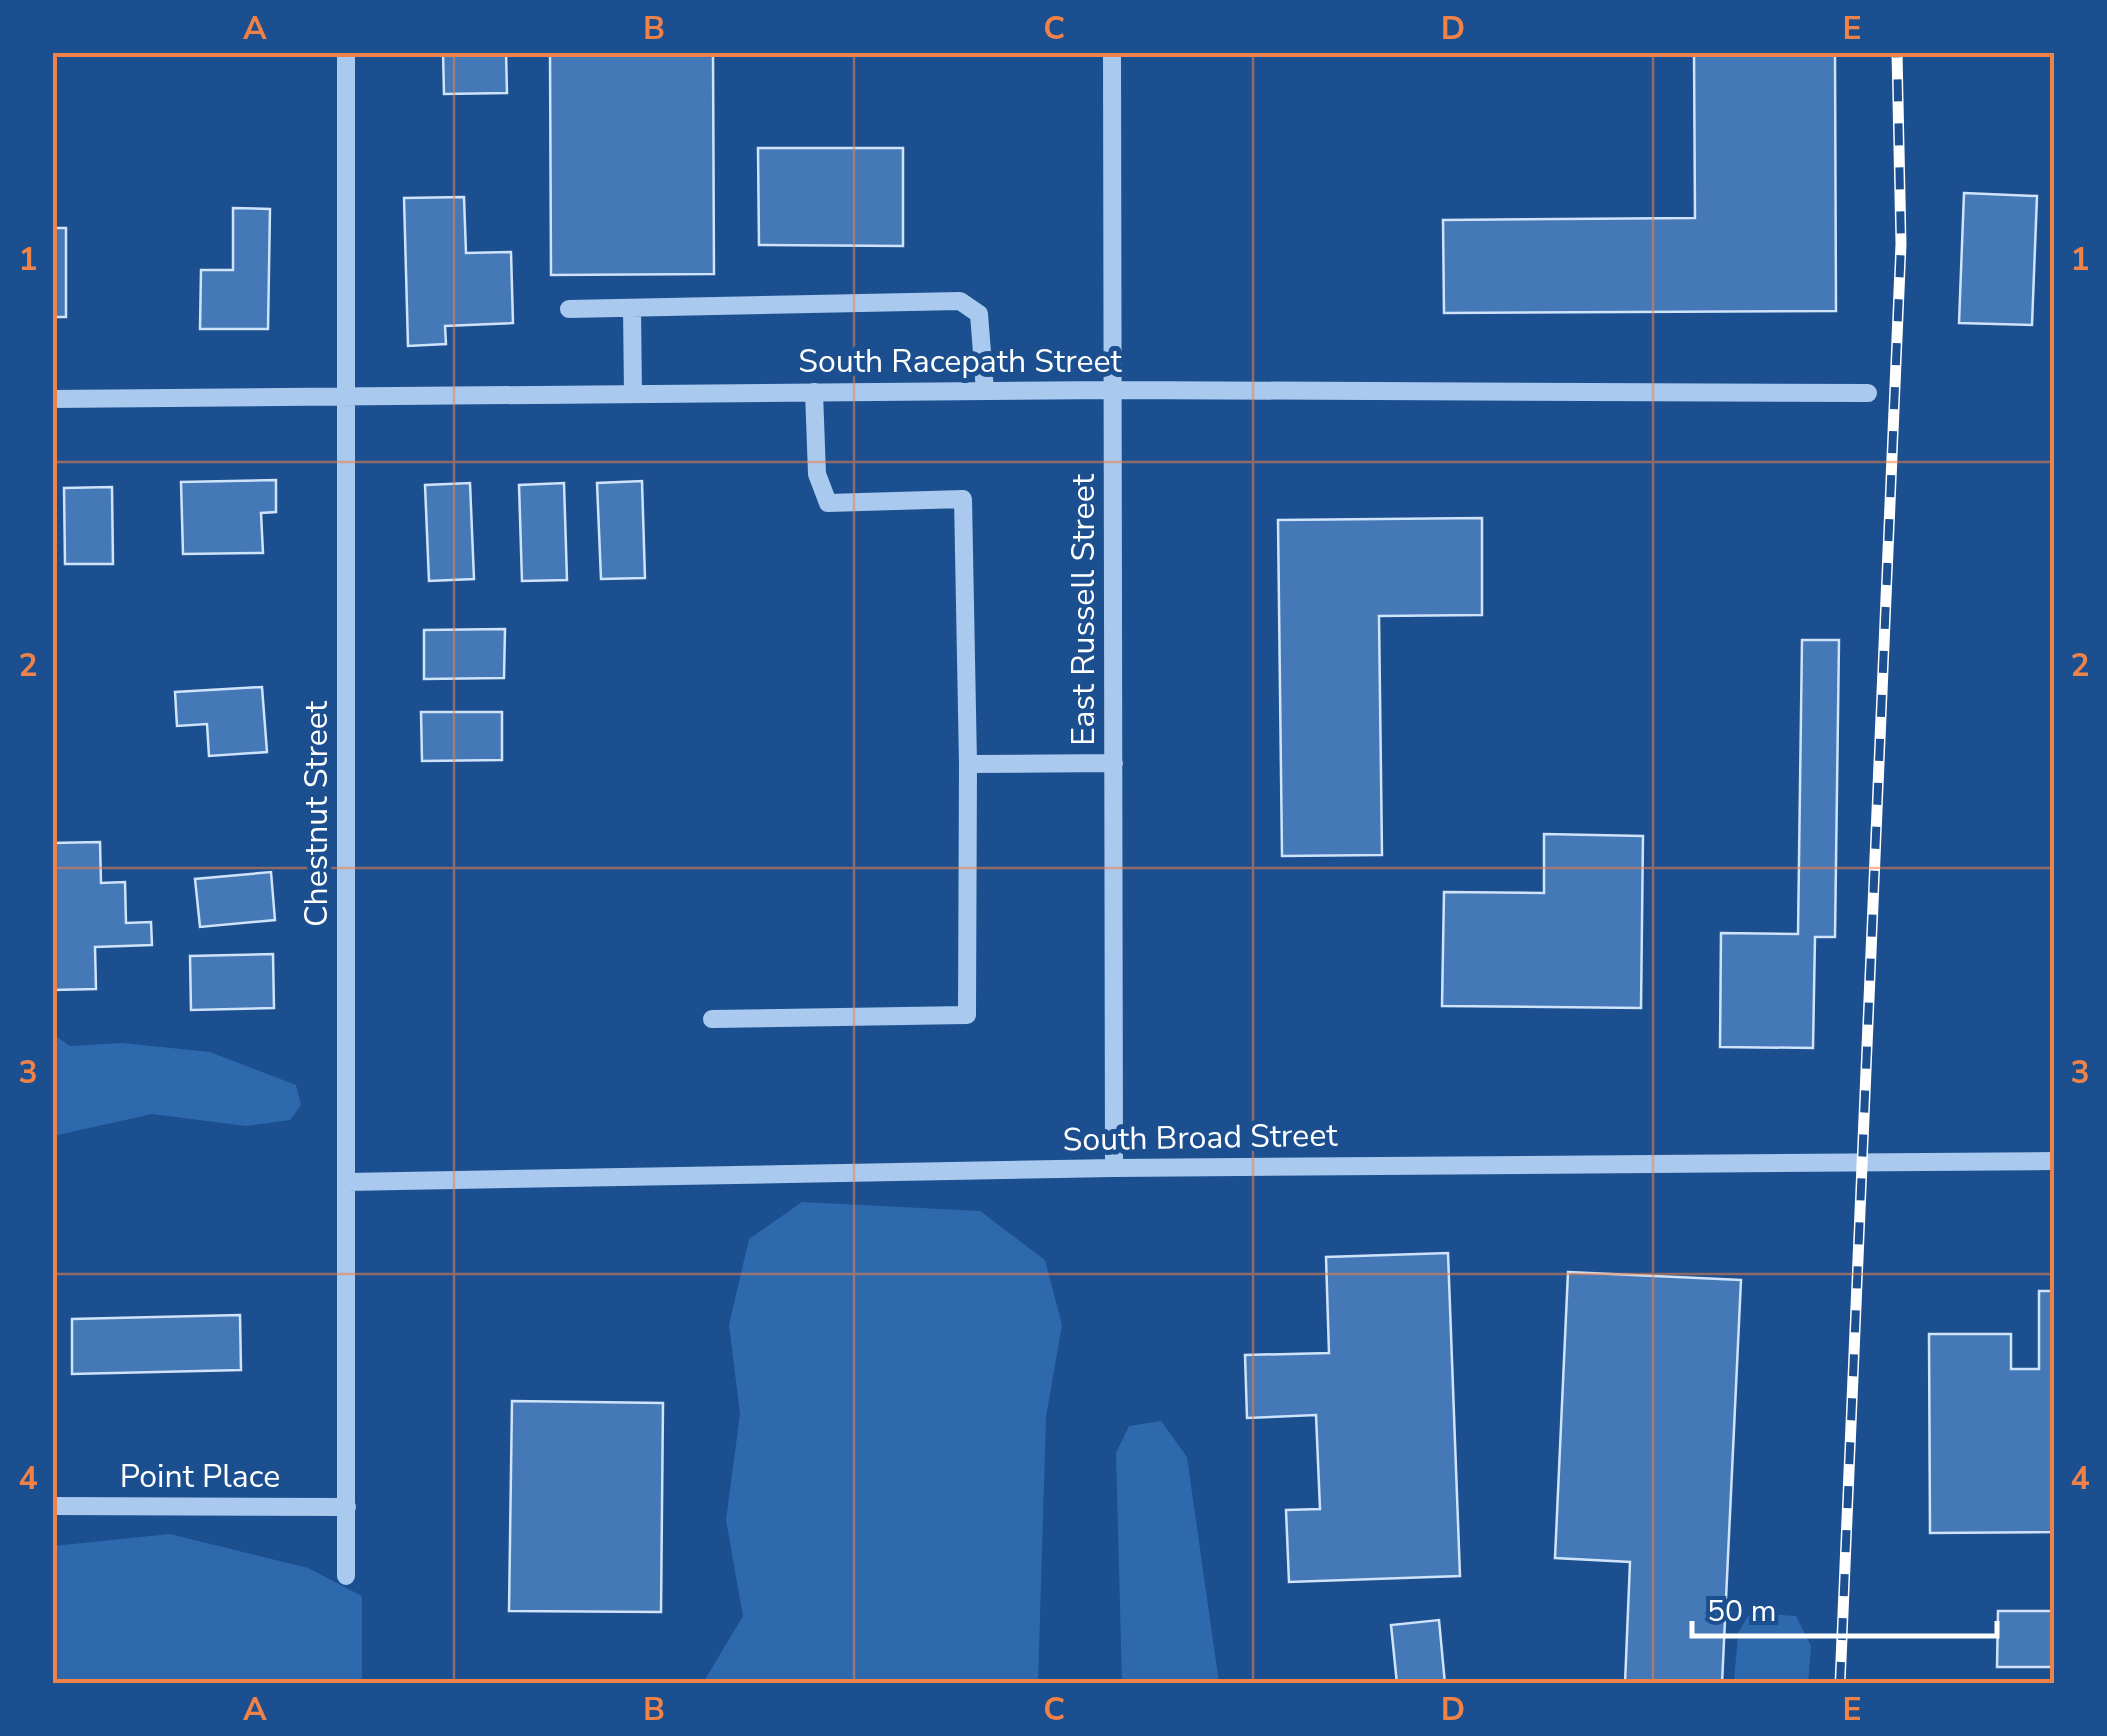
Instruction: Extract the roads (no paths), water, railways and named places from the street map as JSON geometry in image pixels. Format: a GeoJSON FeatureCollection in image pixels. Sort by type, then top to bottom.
{"type":"FeatureCollection","features":[{"type":"Feature","properties":{"kind":"street","name":"Chestnut Street"},"geometry":{"type":"LineString","coordinates":[[346,52],[346,1576]]}},
{"type":"Feature","properties":{"kind":"street","name":"East Russell Street"},"geometry":{"type":"LineString","coordinates":[[1112,52],[1114,1168]]}},
{"type":"Feature","properties":{"kind":"street"},"geometry":{"type":"LineString","coordinates":[[569,310],[960,301],[979,314],[984,392]]}},
{"type":"Feature","properties":{"kind":"street"},"geometry":{"type":"LineString","coordinates":[[632,308],[632,394]]}},
{"type":"Feature","properties":{"kind":"street","name":"South Racepath Street"},"geometry":{"type":"LineString","coordinates":[[52,399],[1112,390],[1868,394]]}},
{"type":"Feature","properties":{"kind":"street"},"geometry":{"type":"LineString","coordinates":[[712,1020],[966,1015],[968,764],[963,499],[828,503],[816,474],[814,392]]}},
{"type":"Feature","properties":{"kind":"street"},"geometry":{"type":"LineString","coordinates":[[968,764],[1114,763]]}},
{"type":"Feature","properties":{"kind":"street","name":"South Broad Street"},"geometry":{"type":"LineString","coordinates":[[346,1182],[1114,1168],[2054,1161]]}},
{"type":"Feature","properties":{"kind":"street","name":"Point Place"},"geometry":{"type":"LineString","coordinates":[[52,1506],[347,1506]]}},
{"type":"Feature","properties":{"kind":"railway"},"geometry":{"type":"LineString","coordinates":[[1840,1684],[1901,244],[1897,52]]}}]}
